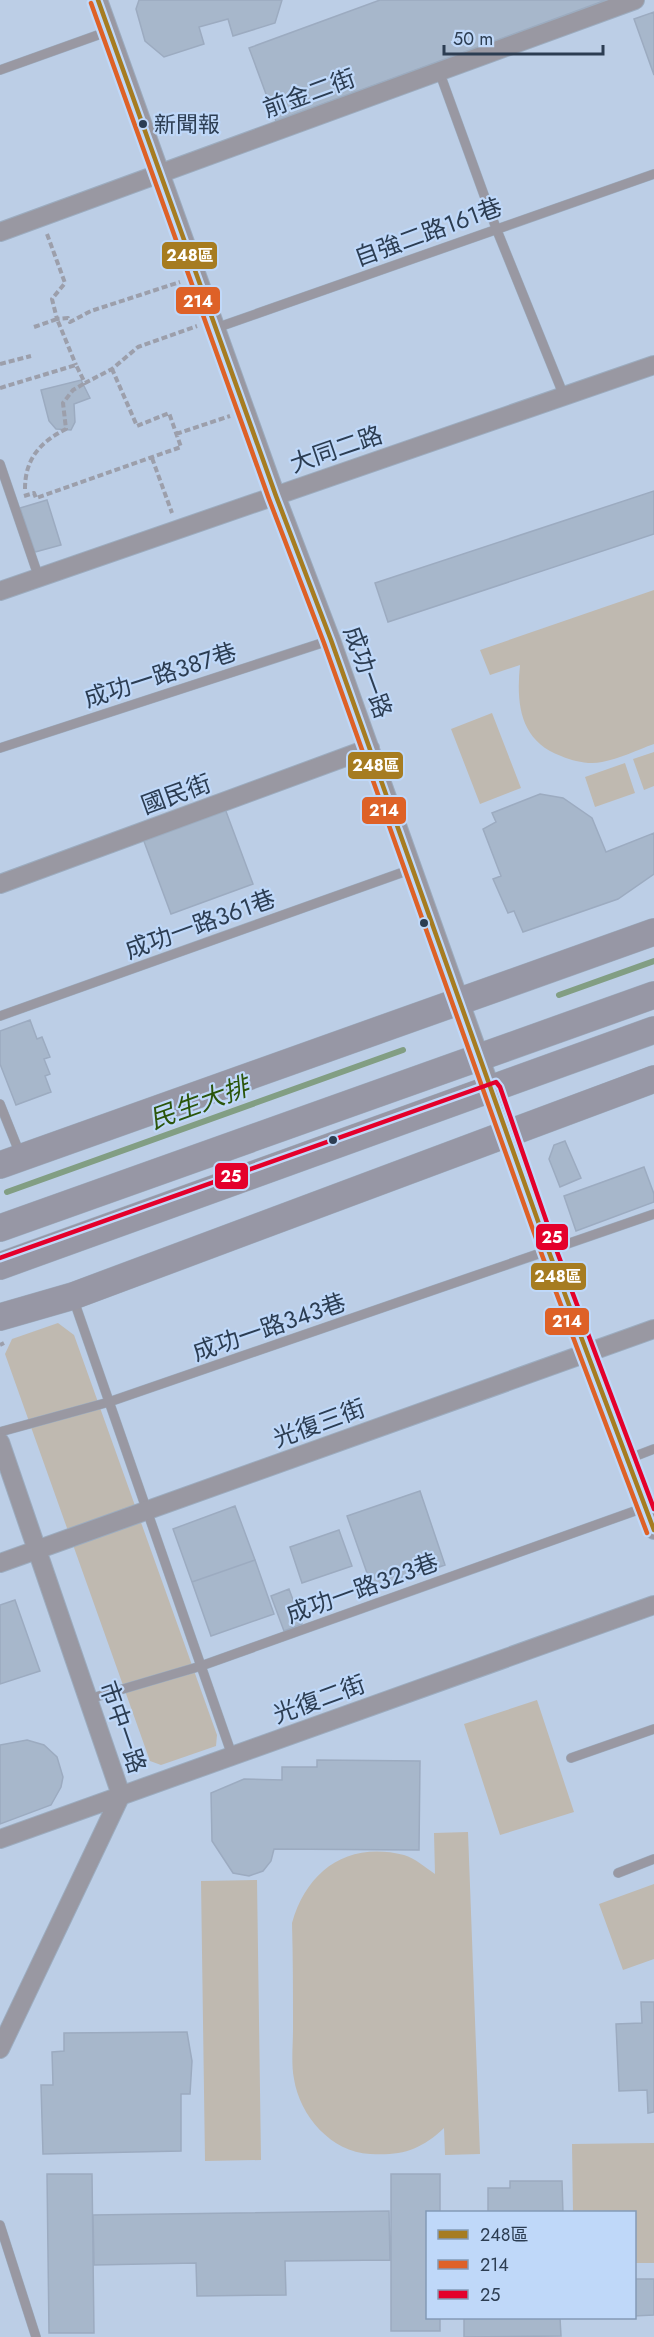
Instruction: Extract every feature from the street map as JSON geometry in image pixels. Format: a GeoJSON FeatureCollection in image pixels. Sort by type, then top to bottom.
{"type":"FeatureCollection","features":[{"type":"Feature","properties":{"kind":"main road"},"geometry":{"type":"LineString","coordinates":[[11,1161],[654,932]]}},
{"type":"Feature","properties":{"kind":"main road"},"geometry":{"type":"LineString","coordinates":[[0,1228],[654,995]]}},
{"type":"Feature","properties":{"kind":"main road"},"geometry":{"type":"LineString","coordinates":[[0,1266],[654,1030]]}},
{"type":"Feature","properties":{"kind":"main road"},"geometry":{"type":"LineString","coordinates":[[1,1335],[73,1296],[654,1079]]}},
{"type":"Feature","properties":{"kind":"street","name":"成功一路"},"geometry":{"type":"LineString","coordinates":[[98,0],[276,496],[332,640],[412,869],[509,1133],[549,1252],[651,1520]]}},
{"type":"Feature","properties":{"kind":"street","name":"前金二街"},"geometry":{"type":"LineString","coordinates":[[0,232],[635,0]]}},
{"type":"Feature","properties":{"kind":"street","name":"大同二路"},"geometry":{"type":"LineString","coordinates":[[0,591],[654,365]]}},
{"type":"Feature","properties":{"kind":"street","name":"國民街"},"geometry":{"type":"LineString","coordinates":[[0,884],[370,748]]}},
{"type":"Feature","properties":{"kind":"street","name":"光復三街"},"geometry":{"type":"LineString","coordinates":[[0,1563],[654,1329]]}},
{"type":"Feature","properties":{"kind":"street","name":"市中一路"},"geometry":{"type":"LineString","coordinates":[[0,1442],[120,1795],[0,2049]]}},
{"type":"Feature","properties":{"kind":"street","name":"光復二街"},"geometry":{"type":"LineString","coordinates":[[0,1839],[654,1605]]}},
{"type":"Feature","properties":{"kind":"lane"},"geometry":{"type":"LineString","coordinates":[[0,70],[109,31]]}},
{"type":"Feature","properties":{"kind":"lane"},"geometry":{"type":"LineString","coordinates":[[439,71],[496,228],[564,396]]}},
{"type":"Feature","properties":{"kind":"lane","name":"自強二路161巷"},"geometry":{"type":"LineString","coordinates":[[214,324],[654,174]]}},
{"type":"Feature","properties":{"kind":"lane"},"geometry":{"type":"LineString","coordinates":[[0,464],[39,578]]}},
{"type":"Feature","properties":{"kind":"lane","name":"成功一路387巷"},"geometry":{"type":"LineString","coordinates":[[0,748],[332,640]]}},
{"type":"Feature","properties":{"kind":"lane","name":"成功一路361巷"},"geometry":{"type":"LineString","coordinates":[[0,1016],[412,869]]}},
{"type":"Feature","properties":{"kind":"lane"},"geometry":{"type":"LineString","coordinates":[[0,1104],[11,1161]]}},
{"type":"Feature","properties":{"kind":"lane","name":"成功一路343巷"},"geometry":{"type":"LineString","coordinates":[[0,1432],[109,1402],[654,1214]]}},
{"type":"Feature","properties":{"kind":"lane"},"geometry":{"type":"LineString","coordinates":[[73,1296],[232,1755]]}},
{"type":"Feature","properties":{"kind":"lane"},"geometry":{"type":"LineString","coordinates":[[628,1459],[654,1449]]}},
{"type":"Feature","properties":{"kind":"lane","name":"成功一路323巷"},"geometry":{"type":"LineString","coordinates":[[88,1699],[201,1666],[651,1520]]}},
{"type":"Feature","properties":{"kind":"lane"},"geometry":{"type":"LineString","coordinates":[[572,1758],[654,1730]]}},
{"type":"Feature","properties":{"kind":"lane"},"geometry":{"type":"LineString","coordinates":[[618,1873],[654,1859]]}},
{"type":"Feature","properties":{"kind":"lane"},"geometry":{"type":"LineString","coordinates":[[0,2225],[36,2337]]}},
{"type":"Feature","properties":{"kind":"path"},"geometry":{"type":"LineString","coordinates":[[41,217],[65,283],[52,299],[57,319],[85,383]]}},
{"type":"Feature","properties":{"kind":"path"},"geometry":{"type":"LineString","coordinates":[[34,327],[57,319],[68,318],[70,322],[91,311],[198,277]]}},
{"type":"Feature","properties":{"kind":"path"},"geometry":{"type":"LineString","coordinates":[[26,496],[25,478],[32,456],[46,439],[66,429],[63,403],[73,390],[112,369],[138,347],[214,324]]}},
{"type":"Feature","properties":{"kind":"path"},"geometry":{"type":"LineString","coordinates":[[0,364],[31,356]]}},
{"type":"Feature","properties":{"kind":"path"},"geometry":{"type":"LineString","coordinates":[[0,388],[76,365]]}},
{"type":"Feature","properties":{"kind":"path"},"geometry":{"type":"LineString","coordinates":[[12,500],[34,493],[36,498],[181,447],[170,413],[137,426],[112,369]]}},
{"type":"Feature","properties":{"kind":"path"},"geometry":{"type":"LineString","coordinates":[[176,434],[246,411]]}},
{"type":"Feature","properties":{"kind":"path"},"geometry":{"type":"LineString","coordinates":[[152,458],[179,529]]}},
{"type":"Feature","properties":{"kind":"shaded area"},"geometry":{"type":"Polygon","coordinates":[[[654,590],[654,744],[615,759],[597,763],[576,761],[547,749],[529,731],[524,720],[519,694],[520,665],[490,675],[480,650],[654,590]]]}},
{"type":"Feature","properties":{"kind":"shaded area"},"geometry":{"type":"Polygon","coordinates":[[[492,713],[521,788],[480,804],[451,729],[492,713]]]}},
{"type":"Feature","properties":{"kind":"shaded area"},"geometry":{"type":"Polygon","coordinates":[[[654,752],[654,786],[644,790],[633,759],[654,752]]]}},
{"type":"Feature","properties":{"kind":"shaded area"},"geometry":{"type":"Polygon","coordinates":[[[625,763],[635,793],[595,807],[585,777],[625,763]]]}},
{"type":"Feature","properties":{"kind":"shaded area"},"geometry":{"type":"Polygon","coordinates":[[[58,1323],[74,1335],[217,1735],[216,1746],[161,1765],[150,1761],[5,1354],[12,1339],[58,1323]]]}},
{"type":"Feature","properties":{"kind":"shaded area"},"geometry":{"type":"Polygon","coordinates":[[[537,1700],[574,1812],[500,1835],[464,1724],[537,1700]]]}},
{"type":"Feature","properties":{"kind":"shaded area"},"geometry":{"type":"Polygon","coordinates":[[[468,1832],[480,2154],[445,2155],[444,2128],[427,2142],[410,2150],[391,2154],[356,2152],[343,2147],[320,2130],[310,2118],[297,2093],[292,2061],[292,1923],[308,1888],[319,1875],[348,1856],[365,1852],[404,1855],[435,1874],[434,1833],[468,1832]]]}},
{"type":"Feature","properties":{"kind":"shaded area"},"geometry":{"type":"Polygon","coordinates":[[[257,1880],[261,2160],[205,2161],[201,1881],[257,1880]]]}},
{"type":"Feature","properties":{"kind":"shaded area"},"geometry":{"type":"Polygon","coordinates":[[[654,1884],[654,1959],[623,1970],[599,1904],[654,1884]]]}},
{"type":"Feature","properties":{"kind":"shaded area"},"geometry":{"type":"Polygon","coordinates":[[[654,2143],[654,2263],[636,2263],[636,2211],[573,2211],[572,2144],[654,2143]]]}},
{"type":"Feature","properties":{"kind":"building"},"geometry":{"type":"Polygon","coordinates":[[[139,0],[282,0],[275,23],[233,36],[228,19],[199,27],[204,44],[164,57],[145,41],[136,9],[139,0]]]}},
{"type":"Feature","properties":{"kind":"building"},"geometry":{"type":"Polygon","coordinates":[[[380,0],[606,0],[276,121],[249,48],[380,0]]]}},
{"type":"Feature","properties":{"kind":"building"},"geometry":{"type":"Polygon","coordinates":[[[654,12],[654,75],[634,19],[654,12]]]}},
{"type":"Feature","properties":{"kind":"building"},"geometry":{"type":"Polygon","coordinates":[[[81,380],[90,398],[74,404],[75,422],[71,430],[56,429],[49,421],[41,390],[81,380]]]}},
{"type":"Feature","properties":{"kind":"building"},"geometry":{"type":"Polygon","coordinates":[[[654,491],[654,534],[388,622],[375,583],[654,491]]]}},
{"type":"Feature","properties":{"kind":"building"},"geometry":{"type":"Polygon","coordinates":[[[47,500],[61,545],[35,552],[20,508],[47,500]]]}},
{"type":"Feature","properties":{"kind":"building"},"geometry":{"type":"Polygon","coordinates":[[[540,794],[563,798],[592,818],[606,852],[654,833],[654,874],[618,899],[523,932],[514,911],[508,913],[493,879],[501,876],[483,829],[496,822],[492,813],[540,794]]]}},
{"type":"Feature","properties":{"kind":"building"},"geometry":{"type":"Polygon","coordinates":[[[224,806],[253,884],[171,914],[142,836],[224,806]]]}},
{"type":"Feature","properties":{"kind":"building"},"geometry":{"type":"Polygon","coordinates":[[[30,1020],[37,1039],[42,1037],[50,1057],[44,1059],[50,1074],[45,1076],[51,1092],[16,1105],[0,1064],[0,1031],[30,1020]]]}},
{"type":"Feature","properties":{"kind":"building"},"geometry":{"type":"Polygon","coordinates":[[[565,1141],[581,1178],[560,1187],[549,1159],[554,1145],[565,1141]]]}},
{"type":"Feature","properties":{"kind":"building"},"geometry":{"type":"Polygon","coordinates":[[[644,1167],[654,1194],[654,1202],[576,1231],[564,1196],[644,1167]]]}},
{"type":"Feature","properties":{"kind":"building"},"geometry":{"type":"Polygon","coordinates":[[[420,1491],[445,1565],[373,1590],[347,1516],[420,1491]]]}},
{"type":"Feature","properties":{"kind":"building"},"geometry":{"type":"Polygon","coordinates":[[[235,1506],[255,1560],[192,1582],[173,1529],[235,1506]]]}},
{"type":"Feature","properties":{"kind":"building"},"geometry":{"type":"Polygon","coordinates":[[[339,1530],[352,1566],[302,1583],[290,1547],[339,1530]]]}},
{"type":"Feature","properties":{"kind":"building"},"geometry":{"type":"Polygon","coordinates":[[[255,1560],[274,1614],[211,1636],[192,1582],[255,1560]]]}},
{"type":"Feature","properties":{"kind":"building"},"geometry":{"type":"Polygon","coordinates":[[[289,1589],[302,1624],[284,1631],[271,1596],[289,1589]]]}},
{"type":"Feature","properties":{"kind":"building"},"geometry":{"type":"Polygon","coordinates":[[[15,1600],[40,1671],[0,1684],[0,1605],[15,1600]]]}},
{"type":"Feature","properties":{"kind":"building"},"geometry":{"type":"Polygon","coordinates":[[[27,1740],[44,1745],[57,1757],[63,1777],[61,1787],[51,1805],[0,1824],[0,1745],[27,1740]]]}},
{"type":"Feature","properties":{"kind":"building"},"geometry":{"type":"Polygon","coordinates":[[[317,1760],[420,1761],[419,1850],[274,1849],[271,1861],[263,1871],[249,1876],[233,1873],[212,1841],[211,1793],[244,1779],[282,1780],[282,1767],[317,1767],[317,1760]]]}},
{"type":"Feature","properties":{"kind":"building"},"geometry":{"type":"Polygon","coordinates":[[[641,2002],[654,2002],[654,2112],[648,2113],[647,2090],[619,2091],[616,2024],[642,2023],[641,2002]]]}},
{"type":"Feature","properties":{"kind":"building"},"geometry":{"type":"Polygon","coordinates":[[[187,2032],[192,2061],[190,2094],[181,2094],[181,2151],[43,2154],[41,2085],[53,2085],[52,2052],[64,2051],[64,2033],[187,2032]]]}},
{"type":"Feature","properties":{"kind":"building"},"geometry":{"type":"Polygon","coordinates":[[[47,2174],[92,2174],[94,2333],[49,2333],[47,2174]]]}},
{"type":"Feature","properties":{"kind":"building"},"geometry":{"type":"Polygon","coordinates":[[[391,2174],[440,2174],[440,2211],[426,2211],[426,2319],[440,2319],[440,2331],[391,2331],[391,2174]]]}},
{"type":"Feature","properties":{"kind":"building"},"geometry":{"type":"Polygon","coordinates":[[[510,2181],[562,2181],[563,2211],[488,2211],[488,2188],[510,2188],[510,2181]]]}},
{"type":"Feature","properties":{"kind":"building"},"geometry":{"type":"Polygon","coordinates":[[[389,2211],[390,2260],[285,2261],[286,2295],[197,2296],[196,2263],[94,2265],[93,2215],[389,2211]]]}},
{"type":"Feature","properties":{"kind":"building"},"geometry":{"type":"Polygon","coordinates":[[[636,2279],[654,2279],[654,2315],[636,2316],[636,2279]]]}},
{"type":"Feature","properties":{"kind":"building"},"geometry":{"type":"Polygon","coordinates":[[[464,2319],[560,2319],[561,2336],[464,2337],[464,2319]]]}},
{"type":"Feature","properties":{"kind":"waterway","name":"民生大排"},"geometry":{"type":"LineString","coordinates":[[559,995],[654,961]]}},
{"type":"Feature","properties":{"kind":"waterway","name":"民生大排"},"geometry":{"type":"LineString","coordinates":[[7,1192],[403,1050]]}},
{"type":"Feature","properties":{"kind":"transit line","name":"248區"},"geometry":{"type":"LineString","coordinates":[[98,0],[276,496],[331,640],[549,1252],[654,1530]]}},
{"type":"Feature","properties":{"kind":"transit line","name":"214"},"geometry":{"type":"LineString","coordinates":[[91,3],[269,499],[324,643],[542,1255],[647,1533]]}},
{"type":"Feature","properties":{"kind":"transit line","name":"25"},"geometry":{"type":"LineString","coordinates":[[0,1258],[496,1082],[500,1087],[556,1249],[654,1509]]}},
{"type":"Feature","properties":{"kind":"place","name":"新聞報"},"geometry":{"type":"Point","coordinates":[143,124]}}]}
